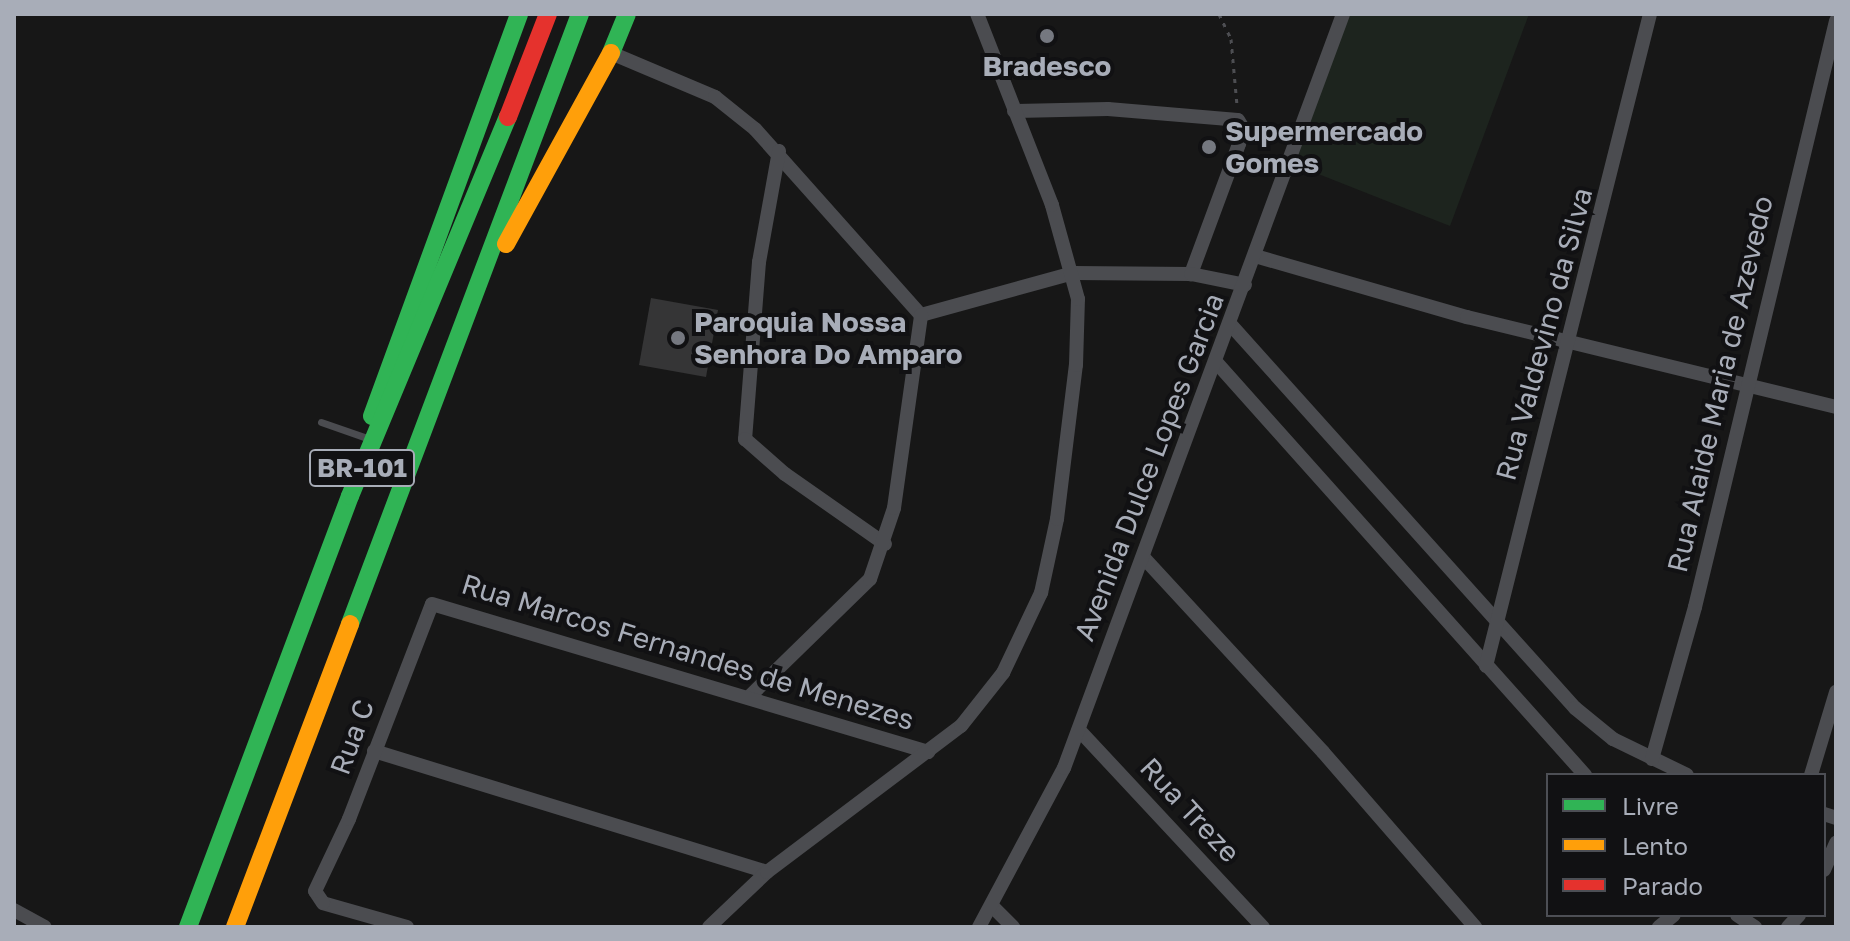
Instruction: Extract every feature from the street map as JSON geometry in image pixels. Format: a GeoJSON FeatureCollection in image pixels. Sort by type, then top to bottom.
{"type":"FeatureCollection","features":[{"type":"Feature","properties":{"kind":"main road"},"geometry":{"type":"LineString","coordinates":[[350,496],[364,437],[519,14]]}},
{"type":"Feature","properties":{"kind":"main road","name":"BR-101"},"geometry":{"type":"LineString","coordinates":[[188,927],[350,496],[452,261],[548,14]]}},
{"type":"Feature","properties":{"kind":"main road","name":"BR-101"},"geometry":{"type":"LineString","coordinates":[[235,927],[580,14]]}},
{"type":"Feature","properties":{"kind":"main road"},"geometry":{"type":"LineString","coordinates":[[470,306],[611,53],[627,14]]}},
{"type":"Feature","properties":{"kind":"street"},"geometry":{"type":"LineString","coordinates":[[709,927],[767,872],[928,752],[983,702],[1018,646],[1041,593],[1057,519],[1076,365],[1074,273],[977,14]]}},
{"type":"Feature","properties":{"kind":"street","name":"Avenida Dulce Lopes Garcia"},"geometry":{"type":"LineString","coordinates":[[979,927],[1079,730],[1231,325],[1343,14]]}},
{"type":"Feature","properties":{"kind":"street","name":"Rua Valdevino da Silva"},"geometry":{"type":"LineString","coordinates":[[1486,666],[1499,625],[1650,14]]}},
{"type":"Feature","properties":{"kind":"street","name":"Rua Alaide Maria de Azevedo"},"geometry":{"type":"LineString","coordinates":[[1652,759],[1695,607],[1745,384],[1836,21]]}},
{"type":"Feature","properties":{"kind":"street"},"geometry":{"type":"LineString","coordinates":[[611,53],[715,97],[779,151],[921,315],[885,544],[862,590],[749,697]]}},
{"type":"Feature","properties":{"kind":"street"},"geometry":{"type":"LineString","coordinates":[[1014,111],[1108,109],[1238,120],[1243,128],[1239,144],[1191,274]]}},
{"type":"Feature","properties":{"kind":"street"},"geometry":{"type":"LineString","coordinates":[[779,151],[759,262],[745,439],[785,474],[885,544]]}},
{"type":"Feature","properties":{"kind":"street"},"geometry":{"type":"LineString","coordinates":[[1255,256],[1569,343],[1836,407]]}},
{"type":"Feature","properties":{"kind":"street"},"geometry":{"type":"LineString","coordinates":[[921,315],[1074,273],[1191,274],[1245,285]]}},
{"type":"Feature","properties":{"kind":"street"},"geometry":{"type":"LineString","coordinates":[[1231,325],[1499,625],[1597,727],[1683,773]]}},
{"type":"Feature","properties":{"kind":"street"},"geometry":{"type":"LineString","coordinates":[[1216,362],[1583,773]]}},
{"type":"Feature","properties":{"kind":"street"},"geometry":{"type":"LineString","coordinates":[[1144,558],[1323,752],[1475,927]]}},
{"type":"Feature","properties":{"kind":"street","name":"Rua Marcos Fernandes de Menezes"},"geometry":{"type":"LineString","coordinates":[[432,604],[928,752]]}},
{"type":"Feature","properties":{"kind":"street","name":"Rua C"},"geometry":{"type":"LineString","coordinates":[[407,927],[323,903],[317,887],[432,604]]}},
{"type":"Feature","properties":{"kind":"street"},"geometry":{"type":"LineString","coordinates":[[1812,773],[1836,692]]}},
{"type":"Feature","properties":{"kind":"street","name":"Rua Treze"},"geometry":{"type":"LineString","coordinates":[[1079,730],[1263,927]]}},
{"type":"Feature","properties":{"kind":"street"},"geometry":{"type":"LineString","coordinates":[[374,751],[767,872]]}},
{"type":"Feature","properties":{"kind":"street"},"geometry":{"type":"LineString","coordinates":[[1826,866],[1836,843]]}},
{"type":"Feature","properties":{"kind":"street"},"geometry":{"type":"LineString","coordinates":[[992,906],[1013,927]]}},
{"type":"Feature","properties":{"kind":"street"},"geometry":{"type":"LineString","coordinates":[[14,910],[37,925]]}},
{"type":"Feature","properties":{"kind":"lane"},"geometry":{"type":"LineString","coordinates":[[321,422],[364,437]]}},
{"type":"Feature","properties":{"kind":"path"},"geometry":{"type":"LineString","coordinates":[[1219,14],[1231,39],[1238,120]]}},
{"type":"Feature","properties":{"kind":"shaded area"},"geometry":{"type":"Polygon","coordinates":[[[1349,14],[1529,14],[1450,226],[1293,164],[1349,14]]]}},
{"type":"Feature","properties":{"kind":"building","name":"Paroquia Nossa Senhora Do Amparo"},"geometry":{"type":"Polygon","coordinates":[[[651,298],[718,310],[706,377],[639,365],[651,298]]]}},
{"type":"Feature","properties":{"kind":"traffic: fast"},"geometry":{"type":"LineString","coordinates":[[372,416],[519,14]]}},
{"type":"Feature","properties":{"kind":"traffic: fast"},"geometry":{"type":"LineString","coordinates":[[350,624],[580,14]]}},
{"type":"Feature","properties":{"kind":"traffic: fast"},"geometry":{"type":"LineString","coordinates":[[611,53],[627,14]]}},
{"type":"Feature","properties":{"kind":"traffic: fast"},"geometry":{"type":"LineString","coordinates":[[188,927],[350,496],[508,117]]}},
{"type":"Feature","properties":{"kind":"traffic: slow"},"geometry":{"type":"LineString","coordinates":[[506,244],[611,53]]}},
{"type":"Feature","properties":{"kind":"traffic: slow"},"geometry":{"type":"LineString","coordinates":[[235,927],[350,624]]}},
{"type":"Feature","properties":{"kind":"traffic: jam"},"geometry":{"type":"LineString","coordinates":[[508,117],[548,14]]}},
{"type":"Feature","properties":{"kind":"place","name":"Bradesco"},"geometry":{"type":"Point","coordinates":[1047,36]}},
{"type":"Feature","properties":{"kind":"place","name":"Supermercado Gomes"},"geometry":{"type":"Point","coordinates":[1209,147]}},
{"type":"Feature","properties":{"kind":"place","name":"Paroquia Nossa Senhora Do Amparo"},"geometry":{"type":"Point","coordinates":[678,338]}}]}
